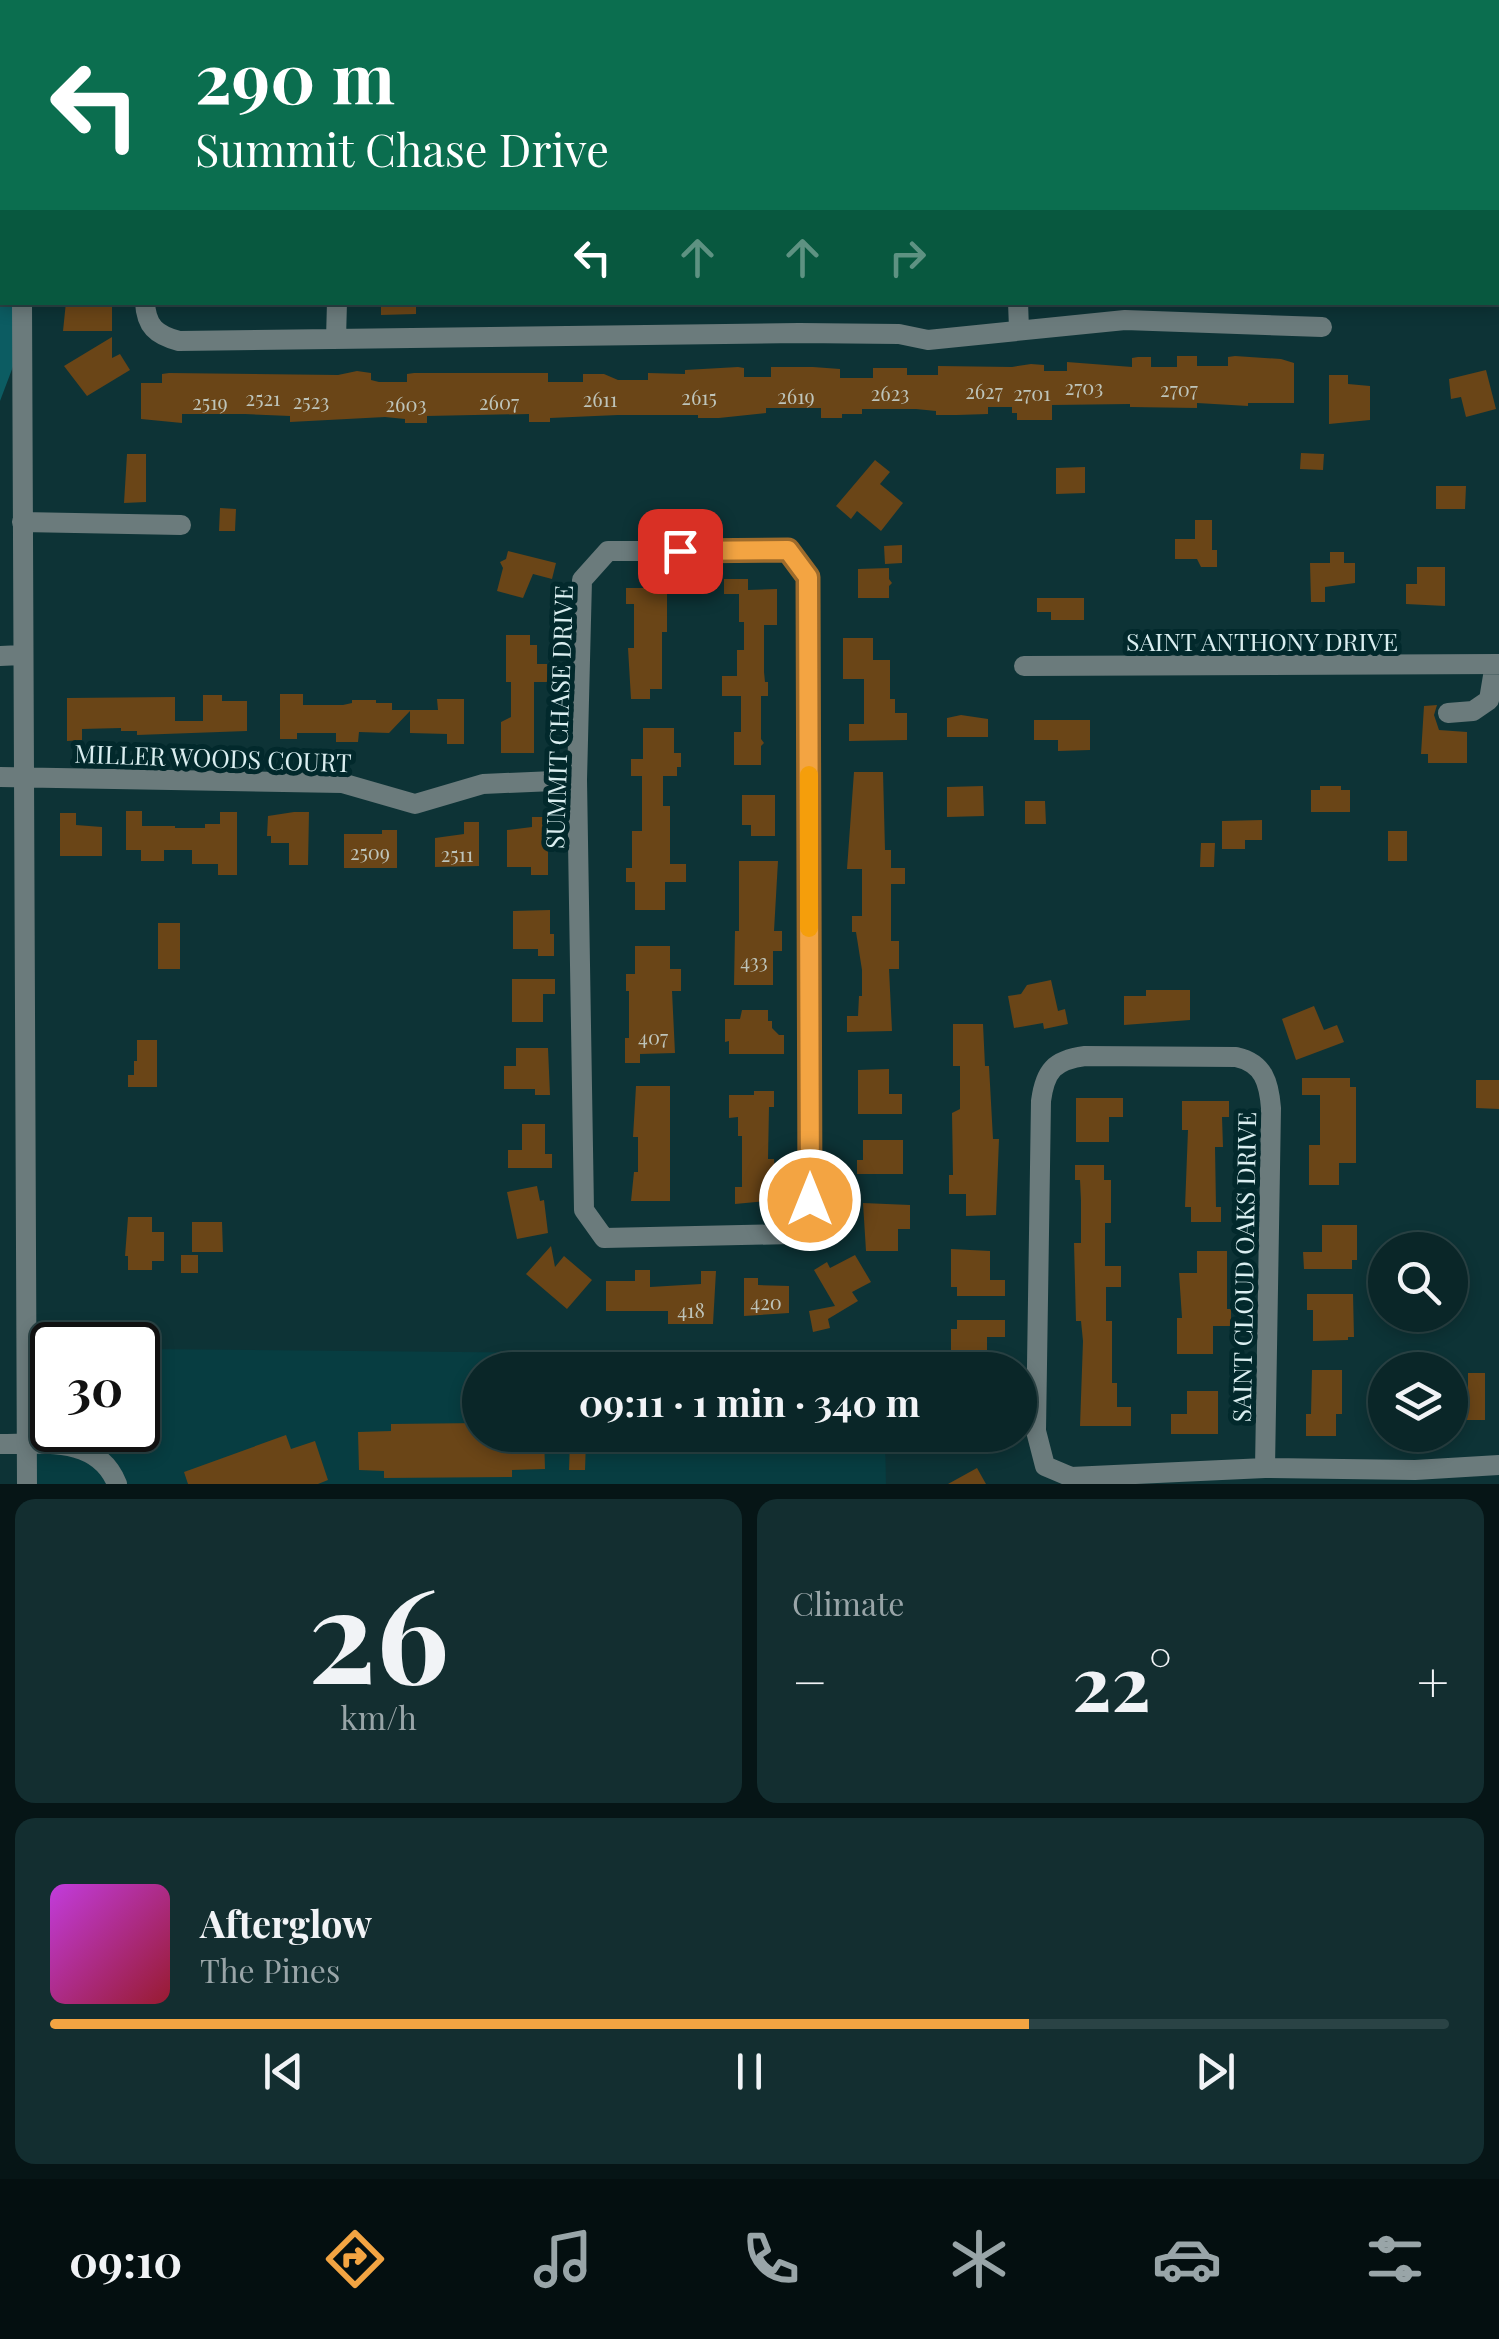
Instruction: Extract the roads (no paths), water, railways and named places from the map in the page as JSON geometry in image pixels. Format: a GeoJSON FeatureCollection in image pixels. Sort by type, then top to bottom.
{"type":"FeatureCollection","features":[{"type":"Feature","properties":{"kind":"street"},"geometry":{"type":"LineString","coordinates":[[22,305],[26,1484]]}},
{"type":"Feature","properties":{"kind":"street"},"geometry":{"type":"LineString","coordinates":[[145,305],[153,331],[179,342],[816,333],[899,334],[928,340],[1125,320],[1322,327]]}},
{"type":"Feature","properties":{"kind":"street"},"geometry":{"type":"LineString","coordinates":[[336,339],[337,305]]}},
{"type":"Feature","properties":{"kind":"street"},"geometry":{"type":"LineString","coordinates":[[1018,305],[1018,329]]}},
{"type":"Feature","properties":{"kind":"street"},"geometry":{"type":"LineString","coordinates":[[22,522],[181,525]]}},
{"type":"Feature","properties":{"kind":"street","name":"SUMMIT CHASE DRIVE"},"geometry":{"type":"LineString","coordinates":[[788,550],[808,577],[810,1200],[792,1234],[604,1238],[584,1210],[577,780],[582,580],[608,551],[788,550]]}},
{"type":"Feature","properties":{"kind":"street"},"geometry":{"type":"LineString","coordinates":[[0,656],[22,656]]}},
{"type":"Feature","properties":{"kind":"street"},"geometry":{"type":"LineString","coordinates":[[1448,713],[1473,711],[1490,700],[1497,664]]}},
{"type":"Feature","properties":{"kind":"street","name":"SAINT ANTHONY DRIVE"},"geometry":{"type":"LineString","coordinates":[[1024,666],[1497,664]]}},
{"type":"Feature","properties":{"kind":"street","name":"MILLER WOODS COURT"},"geometry":{"type":"LineString","coordinates":[[0,777],[342,783],[415,804],[483,784],[577,780]]}},
{"type":"Feature","properties":{"kind":"street","name":"SAINT CLOUD OAKS DRIVE"},"geometry":{"type":"LineString","coordinates":[[1265,1468],[1271,1108],[1264,1075],[1253,1062],[1236,1058],[1085,1056],[1060,1061],[1046,1075],[1041,1101],[1036,1431],[1045,1466],[1071,1478],[1265,1468],[1414,1470],[1499,1465]]}},
{"type":"Feature","properties":{"kind":"street"},"geometry":{"type":"LineString","coordinates":[[0,1444],[80,1448],[100,1458],[117,1484]]}}]}
